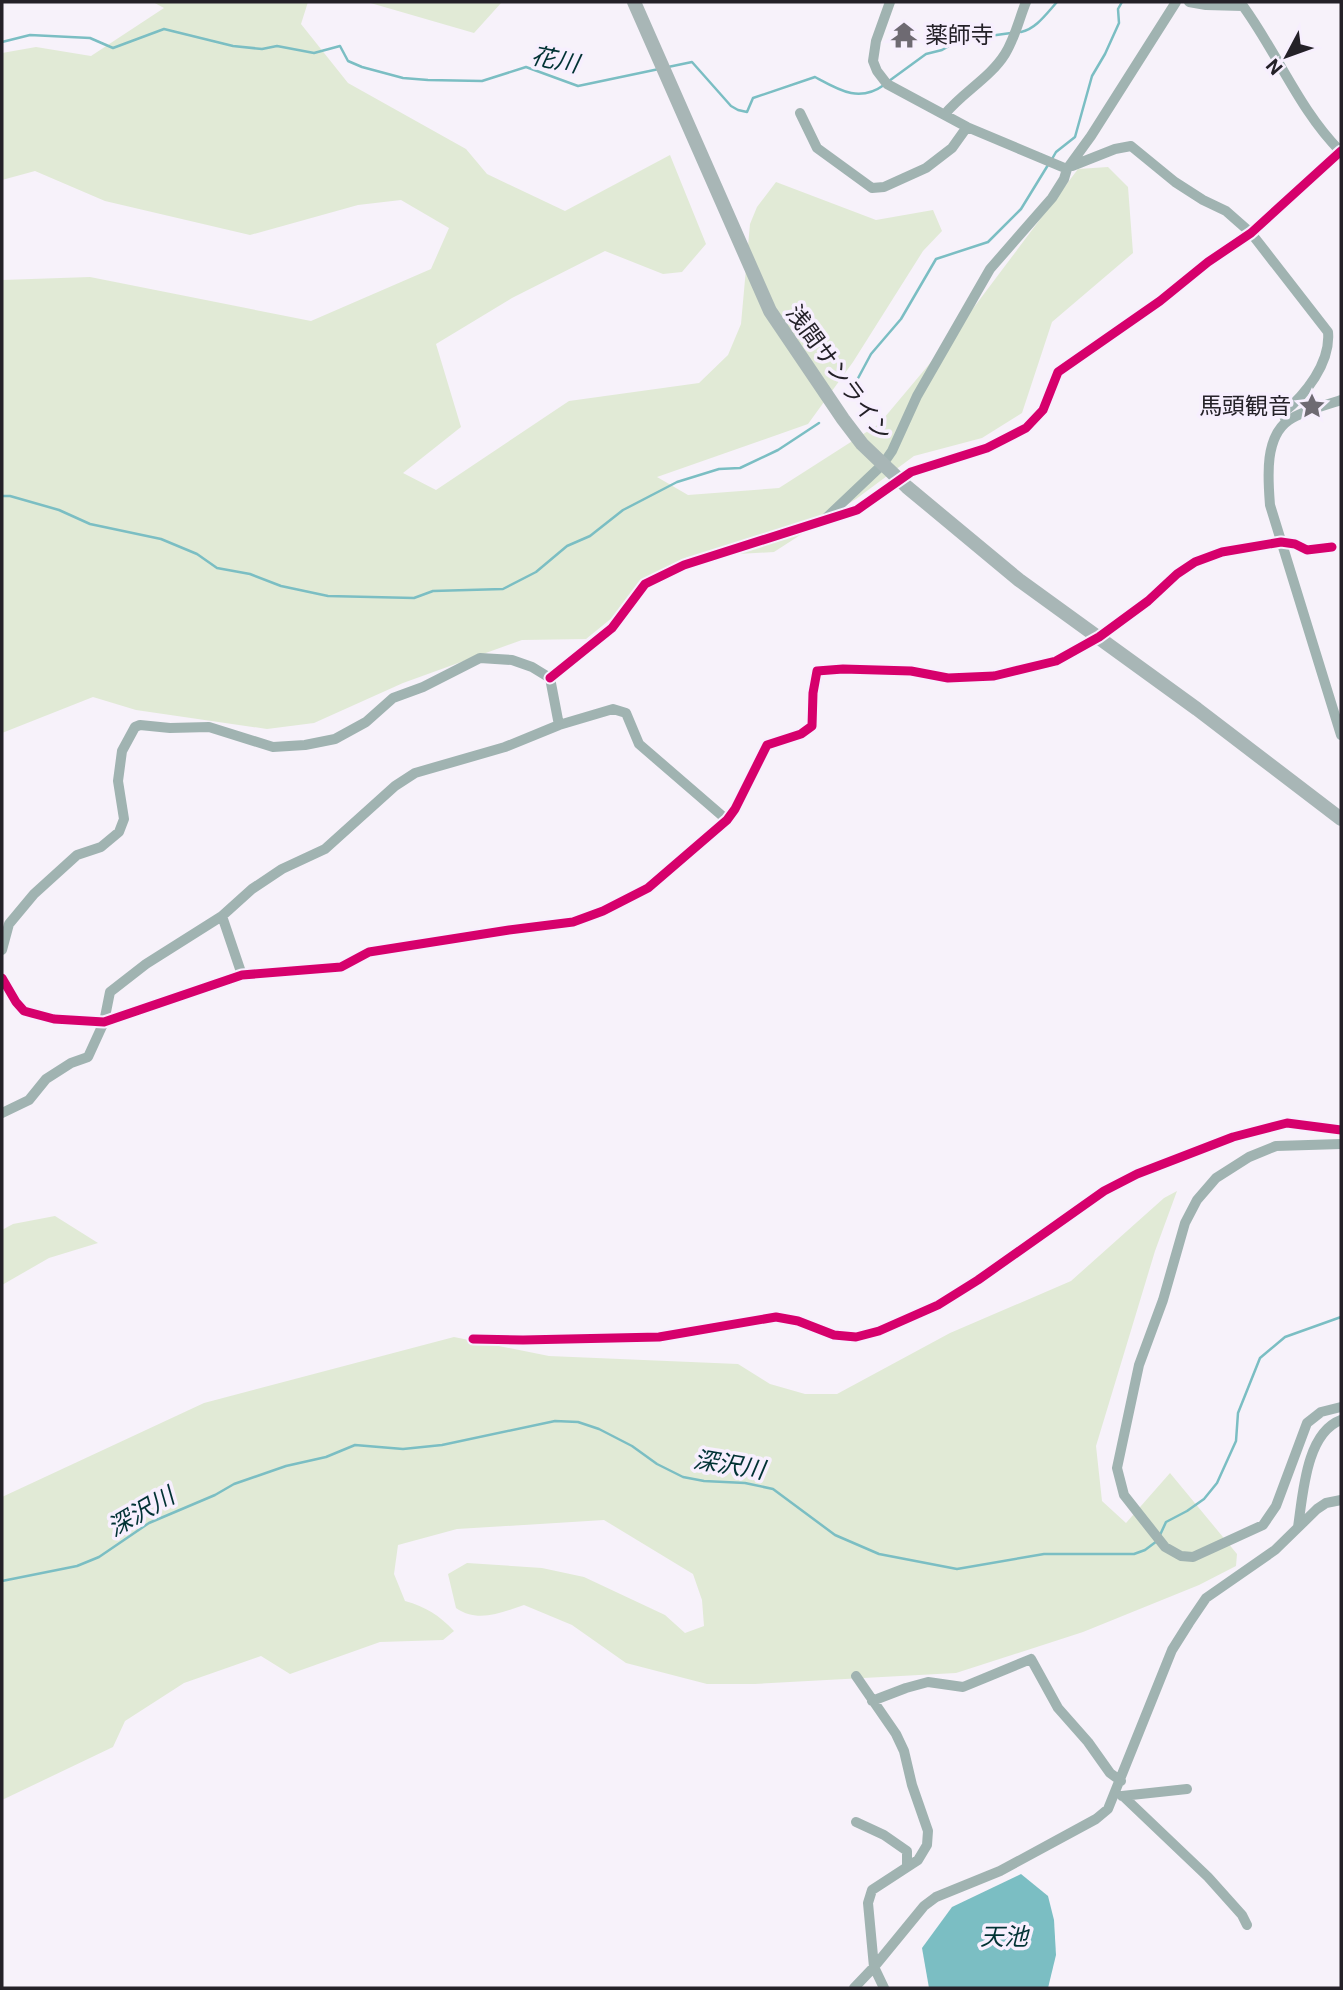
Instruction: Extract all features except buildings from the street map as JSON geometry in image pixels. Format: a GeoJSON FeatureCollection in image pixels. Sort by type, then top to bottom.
{"type":"FeatureCollection","features":[{"type":"Feature","properties":{"kind":"main road","name":"浅間サンライン"},"geometry":{"type":"LineString","coordinates":[[634,2],[770,311],[843,419],[883,464],[1019,580],[1099,637],[1341,820]]}},
{"type":"Feature","properties":{"kind":"street"},"geometry":{"type":"LineString","coordinates":[[890,2],[876,41],[873,61],[887,84],[967,127],[1068,169],[1097,155],[1130,146],[1175,182],[1226,211],[1251,233],[1328,332],[1329,344],[1324,357],[1300,399],[1283,413],[1286,421]]}},
{"type":"Feature","properties":{"kind":"street"},"geometry":{"type":"LineString","coordinates":[[945,114],[958,98],[976,85],[1005,55],[1026,2]]}},
{"type":"Feature","properties":{"kind":"street"},"geometry":{"type":"LineString","coordinates":[[823,520],[883,464],[892,451],[917,396],[990,269],[1052,198],[1175,2]]}},
{"type":"Feature","properties":{"kind":"street"},"geometry":{"type":"LineString","coordinates":[[550,678],[612,628],[645,584],[684,565],[857,510],[911,472],[987,448],[1027,428],[1043,410],[1058,372],[1160,301],[1208,261],[1251,233],[1341,151],[1328,139],[1295,93],[1242,6],[1189,2]]}},
{"type":"Feature","properties":{"kind":"street"},"geometry":{"type":"LineString","coordinates":[[800,113],[817,148],[872,188],[884,187],[926,168],[952,149],[967,127]]}},
{"type":"Feature","properties":{"kind":"street"},"geometry":{"type":"LineString","coordinates":[[1341,400],[1300,413],[1286,421],[1274,441],[1269,482],[1270,505],[1341,735]]}},
{"type":"Feature","properties":{"kind":"street"},"geometry":{"type":"LineString","coordinates":[[2,978],[24,1011],[54,1019],[104,1022],[242,975],[341,967],[369,952],[509,929],[573,922],[603,911],[648,888],[727,820],[767,745],[801,734],[812,726],[817,671],[911,671],[948,678],[994,676],[1056,661],[1099,637],[1195,562],[1222,552],[1282,542],[1307,550],[1332,547]]}},
{"type":"Feature","properties":{"kind":"street"},"geometry":{"type":"LineString","coordinates":[[2,950],[9,924],[33,894],[78,855],[101,847],[119,832],[124,819],[118,781],[122,751],[135,727],[209,727],[273,747],[305,745],[335,738],[366,722],[393,698],[423,687],[480,658],[512,660],[532,667],[550,678],[559,725]]}},
{"type":"Feature","properties":{"kind":"street"},"geometry":{"type":"LineString","coordinates":[[2,1113],[29,1100],[54,1073],[88,1057],[104,1022],[110,992],[146,964],[222,916],[282,869],[325,849],[395,786],[415,773],[505,747],[559,725],[613,709],[626,713],[639,744],[727,820]]}},
{"type":"Feature","properties":{"kind":"street"},"geometry":{"type":"LineString","coordinates":[[222,916],[242,975]]}},
{"type":"Feature","properties":{"kind":"street"},"geometry":{"type":"LineString","coordinates":[[473,1339],[659,1337],[776,1317],[798,1321],[834,1335],[856,1337],[879,1331],[938,1305],[1104,1191],[1137,1174],[1233,1137],[1287,1123],[1341,1130]]}},
{"type":"Feature","properties":{"kind":"street"},"geometry":{"type":"LineString","coordinates":[[1341,1144],[1276,1146],[1249,1157],[1216,1178],[1197,1200],[1185,1223],[1163,1300],[1139,1365],[1117,1468],[1124,1495],[1165,1547],[1181,1556],[1193,1557],[1262,1525],[1276,1506],[1307,1423],[1321,1412],[1341,1407]]}},
{"type":"Feature","properties":{"kind":"street"},"geometry":{"type":"LineString","coordinates":[[1298,1527],[1305,1484],[1316,1443],[1325,1429],[1341,1420]]}},
{"type":"Feature","properties":{"kind":"street"},"geometry":{"type":"LineString","coordinates":[[854,1988],[874,1968],[924,1906],[936,1897],[1000,1871],[1096,1819],[1108,1809],[1120,1796],[1121,1781],[1172,1650],[1206,1598],[1275,1549],[1326,1503],[1341,1500]]}},
{"type":"Feature","properties":{"kind":"street"},"geometry":{"type":"LineString","coordinates":[[872,1701],[928,1682],[963,1687],[1031,1659],[1058,1708],[1088,1742],[1110,1773],[1121,1781]]}},
{"type":"Feature","properties":{"kind":"street"},"geometry":{"type":"LineString","coordinates":[[856,1676],[887,1719],[904,1751],[912,1785],[928,1831],[927,1845],[918,1860],[872,1890],[868,1903],[874,1968],[884,1988]]}},
{"type":"Feature","properties":{"kind":"street"},"geometry":{"type":"LineString","coordinates":[[1120,1796],[1187,1789]]}},
{"type":"Feature","properties":{"kind":"street"},"geometry":{"type":"LineString","coordinates":[[1120,1796],[1208,1877],[1242,1915],[1247,1925]]}},
{"type":"Feature","properties":{"kind":"street"},"geometry":{"type":"LineString","coordinates":[[856,1822],[884,1835],[907,1851],[907,1867]]}},
{"type":"Feature","properties":{"kind":"green space"},"geometry":{"type":"Polygon","coordinates":[[[153,2],[308,2],[301,24],[348,83],[466,149],[487,174],[565,211],[670,155],[706,244],[682,272],[663,274],[605,251],[512,298],[436,344],[461,427],[403,473],[436,490],[569,401],[699,383],[728,355],[741,324],[750,224],[757,207],[776,182],[876,220],[933,210],[942,231],[923,251],[853,362],[808,424],[657,477],[688,495],[779,488],[879,424],[947,343],[1078,169],[1108,167],[1128,187],[1133,253],[1052,322],[1022,413],[982,438],[914,456],[856,499],[774,552],[687,557],[586,639],[522,640],[403,683],[314,723],[267,729],[136,710],[93,697],[2,733],[2,280],[90,277],[311,321],[431,269],[449,228],[401,200],[358,205],[250,235],[105,201],[35,171],[2,180],[2,53],[36,47],[91,56],[164,8],[153,2]]]}},
{"type":"Feature","properties":{"kind":"green space"},"geometry":{"type":"Polygon","coordinates":[[[367,2],[502,2],[474,33],[367,2]]]}},
{"type":"Feature","properties":{"kind":"green space"},"geometry":{"type":"Polygon","coordinates":[[[1177,1191],[1155,1251],[1096,1446],[1102,1501],[1126,1523],[1170,1473],[1237,1554],[1236,1566],[1199,1585],[1083,1632],[956,1673],[755,1684],[707,1684],[626,1663],[572,1625],[524,1605],[489,1615],[464,1613],[456,1608],[448,1574],[467,1563],[542,1568],[584,1577],[665,1615],[685,1633],[704,1626],[702,1600],[693,1574],[604,1520],[457,1529],[398,1545],[394,1574],[405,1601],[432,1612],[454,1631],[443,1640],[380,1642],[290,1674],[261,1656],[184,1683],[125,1721],[113,1747],[2,1800],[2,1497],[204,1403],[454,1337],[549,1356],[738,1364],[770,1384],[805,1394],[837,1394],[950,1333],[1071,1281],[1164,1198],[1177,1191]]]}},
{"type":"Feature","properties":{"kind":"green space"},"geometry":{"type":"Polygon","coordinates":[[[55,1216],[98,1243],[49,1258],[2,1285],[2,1230],[13,1224],[55,1216]]]}},
{"type":"Feature","properties":{"kind":"water","name":"天池"},"geometry":{"type":"Polygon","coordinates":[[[1021,1874],[1048,1896],[1054,1920],[1056,1955],[1048,1988],[929,1988],[922,1948],[952,1907],[1021,1874]]]}},
{"type":"Feature","properties":{"kind":"waterway","name":"花川"},"geometry":{"type":"LineString","coordinates":[[1021,32],[1036,24],[1057,2]]}},
{"type":"Feature","properties":{"kind":"waterway"},"geometry":{"type":"LineString","coordinates":[[1052,159],[1056,152],[1075,137],[1092,76],[1119,23],[1118,9],[1122,2]]}},
{"type":"Feature","properties":{"kind":"waterway","name":"花川"},"geometry":{"type":"LineString","coordinates":[[2,42],[30,35],[90,38],[113,48],[164,29],[233,46],[262,49],[277,46],[314,53],[340,46],[348,61],[362,67],[403,78],[428,80],[482,81],[526,67],[578,86],[659,69]]}},
{"type":"Feature","properties":{"kind":"waterway","name":"花川"},"geometry":{"type":"LineString","coordinates":[[889,81],[926,54],[942,50],[956,42],[1011,33]]}},
{"type":"Feature","properties":{"kind":"waterway","name":"花川"},"geometry":{"type":"LineString","coordinates":[[668,67],[692,62],[731,106],[747,112],[753,98],[815,77],[849,93],[866,93],[884,85]]}},
{"type":"Feature","properties":{"kind":"waterway"},"geometry":{"type":"LineString","coordinates":[[856,382],[871,354],[901,319],[936,259],[988,242],[1021,209],[1048,165]]}},
{"type":"Feature","properties":{"kind":"waterway"},"geometry":{"type":"LineString","coordinates":[[2,496],[59,510],[90,524],[161,539],[197,554],[217,568],[250,574],[281,586],[328,596],[414,598],[433,591],[503,589],[536,572],[567,546],[590,536],[623,510],[677,482],[719,469],[740,468],[778,450],[819,423]]}},
{"type":"Feature","properties":{"kind":"waterway","name":"深沢川"},"geometry":{"type":"LineString","coordinates":[[1160,1535],[1166,1522],[1204,1499],[1217,1483],[1236,1441],[1238,1413],[1260,1358],[1285,1337],[1341,1317]]}},
{"type":"Feature","properties":{"kind":"waterway","name":"深沢川"},"geometry":{"type":"LineString","coordinates":[[2,1581],[77,1566],[99,1557],[149,1523],[234,1484],[286,1466],[326,1457],[355,1445],[403,1449],[442,1445],[555,1421],[578,1422],[599,1429],[683,1477],[745,1483],[773,1489],[835,1535],[879,1554],[957,1569],[1044,1554],[1134,1554],[1157,1541]]}},
{"type":"Feature","properties":{"kind":"cycle path"},"geometry":{"type":"LineString","coordinates":[[550,678],[612,628],[645,584],[684,565],[857,510],[911,472],[987,448],[1026,428],[1043,410],[1058,372],[1251,233],[1341,151]]}},
{"type":"Feature","properties":{"kind":"cycle path"},"geometry":{"type":"LineString","coordinates":[[2,978],[24,1011],[54,1019],[104,1022],[242,975],[341,967],[369,952],[573,922],[603,911],[648,888],[727,820],[767,745],[801,734],[812,726],[817,671],[911,671],[948,678],[994,676],[1056,661],[1099,637],[1195,562],[1222,552],[1281,542],[1295,544],[1307,550],[1332,547]]}},
{"type":"Feature","properties":{"kind":"cycle path"},"geometry":{"type":"LineString","coordinates":[[473,1339],[659,1337],[776,1317],[798,1321],[834,1335],[856,1337],[879,1331],[938,1305],[1104,1191],[1137,1174],[1233,1137],[1287,1123],[1341,1130]]}},
{"type":"Feature","properties":{"kind":"place","name":"薬師寺"},"geometry":{"type":"Point","coordinates":[904,35]}},
{"type":"Feature","properties":{"kind":"place","name":"馬頭観音"},"geometry":{"type":"Point","coordinates":[1312,406]}}]}
